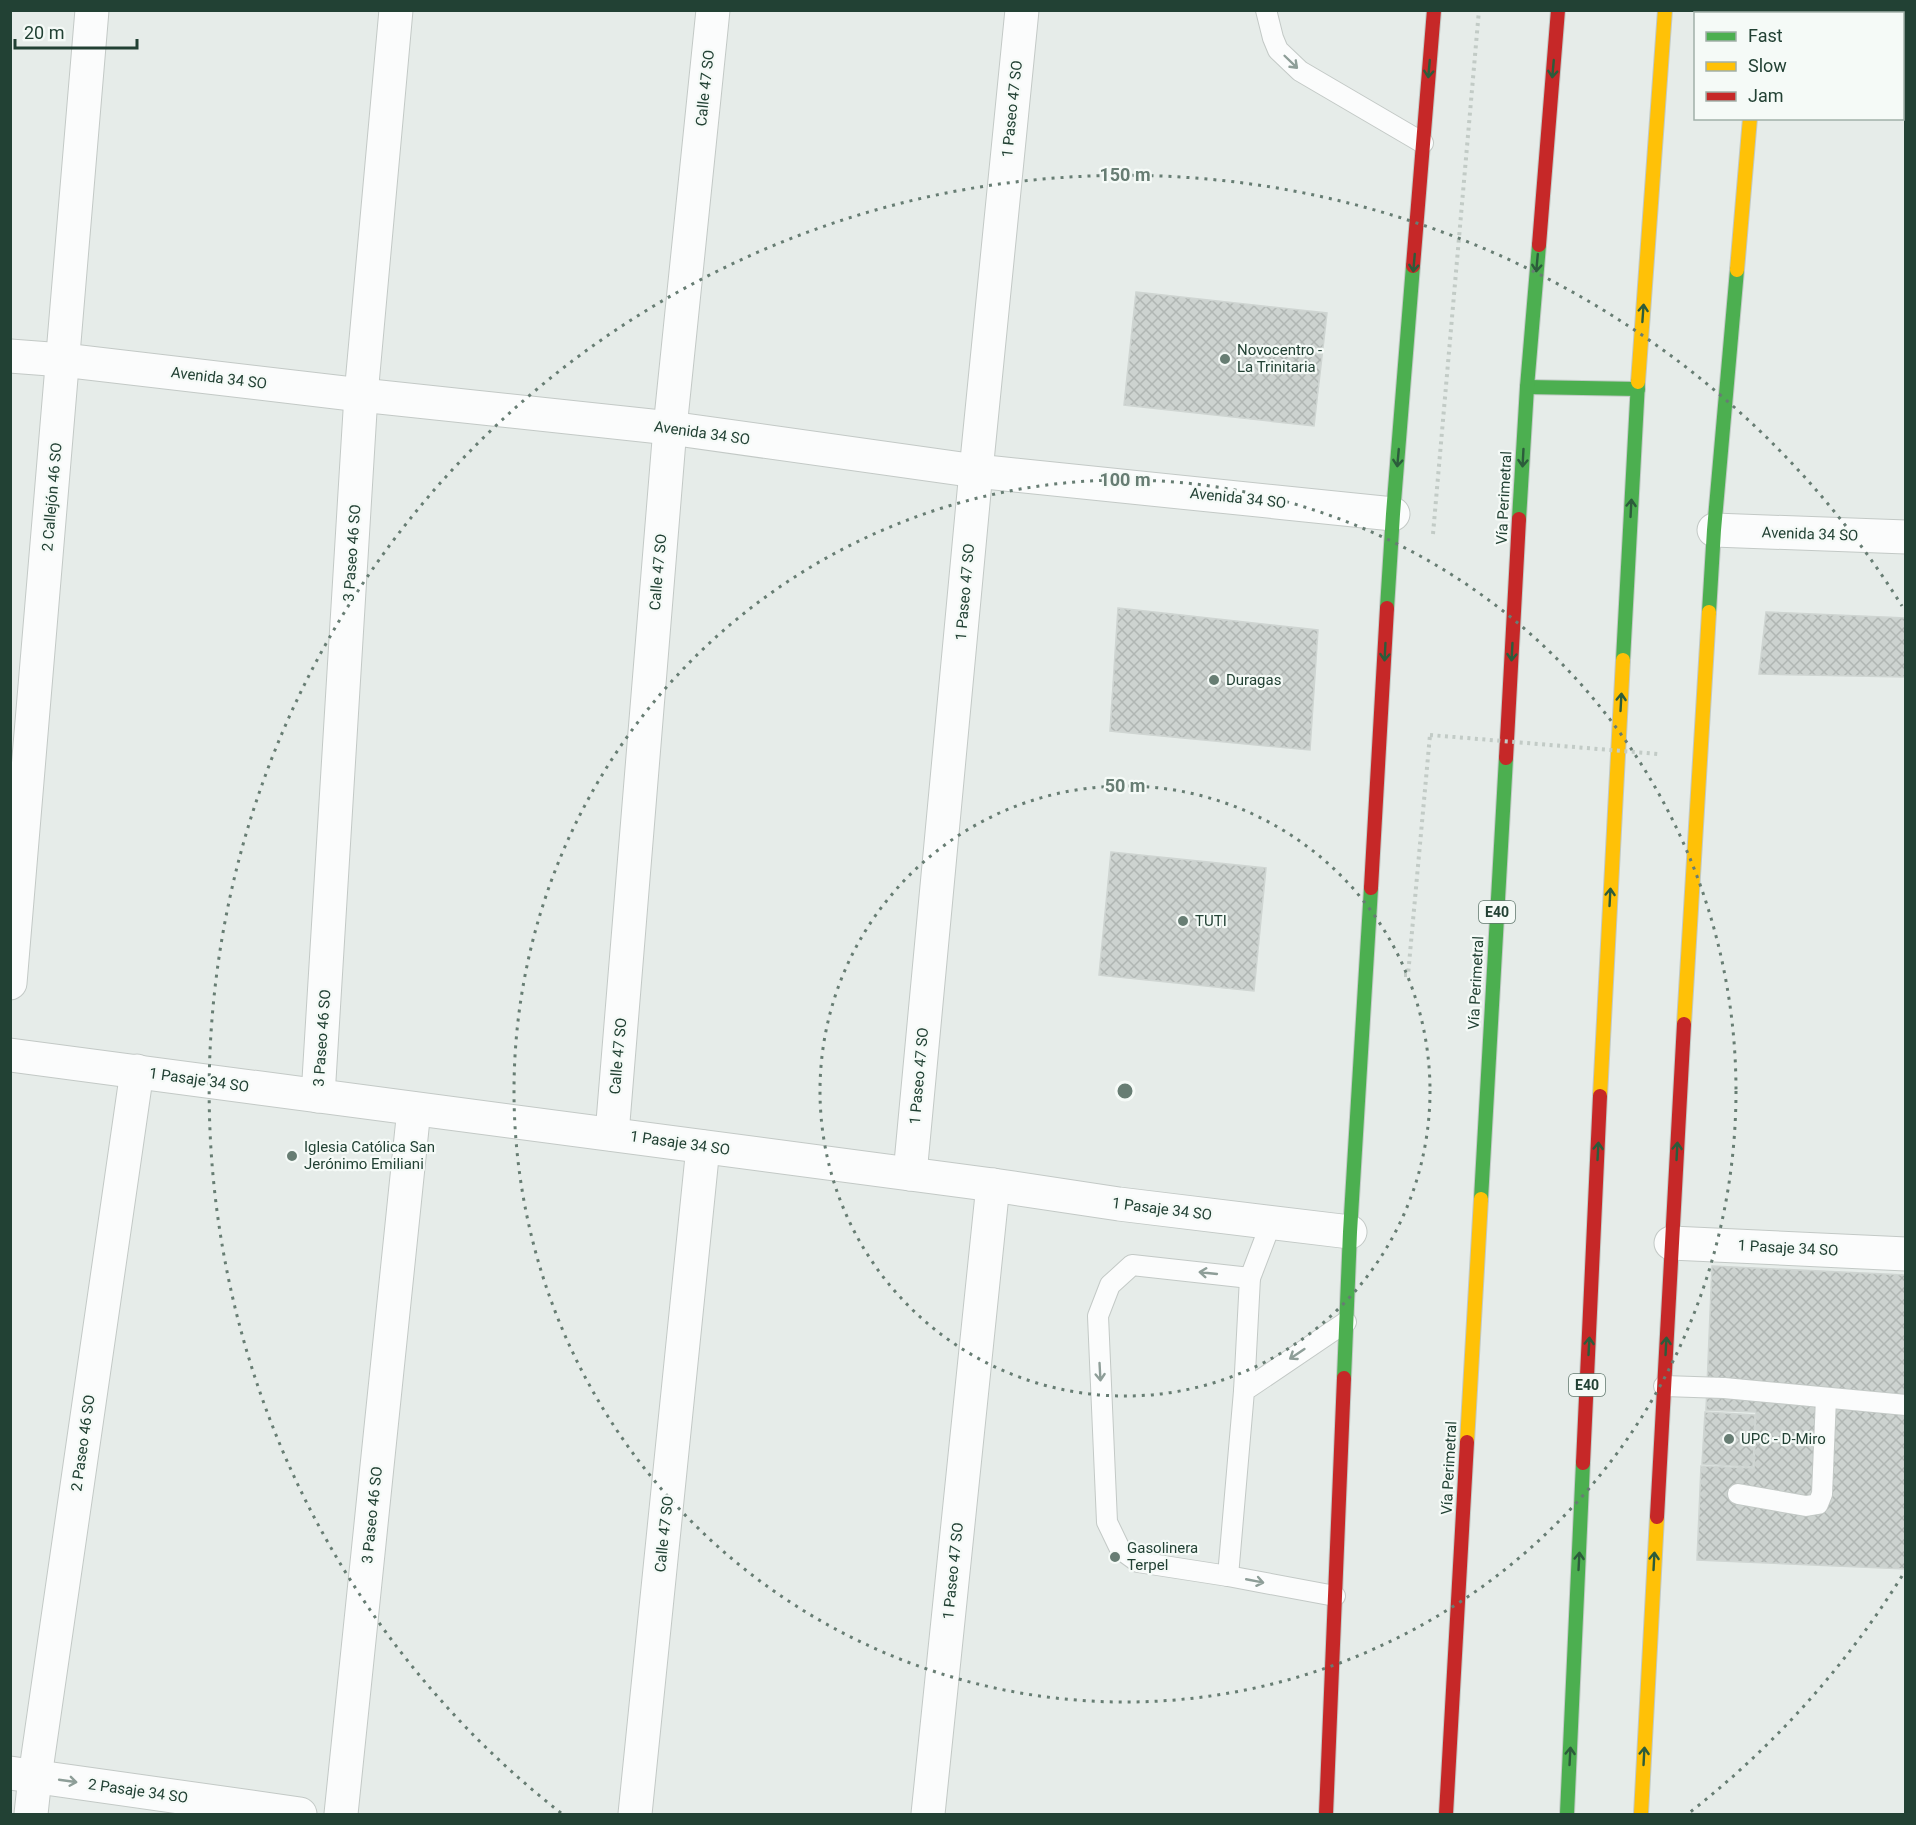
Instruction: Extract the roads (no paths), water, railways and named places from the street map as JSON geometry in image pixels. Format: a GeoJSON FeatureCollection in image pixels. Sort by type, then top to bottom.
{"type":"FeatureCollection","features":[{"type":"Feature","properties":{"kind":"main road"},"geometry":{"type":"LineString","coordinates":[[1326,1815],[1350,1232],[1393,514],[1434,10]]}},
{"type":"Feature","properties":{"kind":"main road","name":"Vía Perimetral"},"geometry":{"type":"LineString","coordinates":[[1446,1815],[1527,387],[1558,10]]}},
{"type":"Feature","properties":{"kind":"main road","name":"E40"},"geometry":{"type":"LineString","coordinates":[[1567,1815],[1606,979],[1638,389],[1665,10]]}},
{"type":"Feature","properties":{"kind":"main road"},"geometry":{"type":"LineString","coordinates":[[1641,1815],[1671,1243],[1714,530],[1750,120]]}},
{"type":"Feature","properties":{"kind":"main road"},"geometry":{"type":"LineString","coordinates":[[1527,387],[1638,389]]}},
{"type":"Feature","properties":{"kind":"street","name":"2 Callejón 46 SO"},"geometry":{"type":"LineString","coordinates":[[10,982],[92,10]]}},
{"type":"Feature","properties":{"kind":"street","name":"3 Paseo 46 SO"},"geometry":{"type":"LineString","coordinates":[[318,1095],[362,395],[396,10]]}},
{"type":"Feature","properties":{"kind":"street","name":"Calle 47 SO"},"geometry":{"type":"LineString","coordinates":[[612,1134],[670,428],[713,10]]}},
{"type":"Feature","properties":{"kind":"street","name":"1 Paseo 47 SO"},"geometry":{"type":"LineString","coordinates":[[910,1174],[1022,10]]}},
{"type":"Feature","properties":{"kind":"street","name":"Avenida 34 SO"},"geometry":{"type":"LineString","coordinates":[[10,356],[670,428],[976,471],[1393,514]]}},
{"type":"Feature","properties":{"kind":"street","name":"Avenida 34 SO"},"geometry":{"type":"LineString","coordinates":[[1714,530],[1905,537]]}},
{"type":"Feature","properties":{"kind":"street","name":"1 Pasaje 34 SO"},"geometry":{"type":"LineString","coordinates":[[10,1055],[703,1146],[1119,1204],[1350,1232]]}},
{"type":"Feature","properties":{"kind":"street","name":"2 Paseo 46 SO"},"geometry":{"type":"LineString","coordinates":[[31,1815],[23,1775],[137,1071]]}},
{"type":"Feature","properties":{"kind":"street","name":"3 Paseo 46 SO"},"geometry":{"type":"LineString","coordinates":[[341,1815],[414,1109]]}},
{"type":"Feature","properties":{"kind":"street","name":"Calle 47 SO"},"geometry":{"type":"LineString","coordinates":[[635,1815],[703,1146]]}},
{"type":"Feature","properties":{"kind":"street","name":"1 Paseo 47 SO"},"geometry":{"type":"LineString","coordinates":[[928,1815],[993,1185]]}},
{"type":"Feature","properties":{"kind":"street","name":"1 Pasaje 34 SO"},"geometry":{"type":"LineString","coordinates":[[1671,1243],[1905,1254]]}},
{"type":"Feature","properties":{"kind":"street","name":"2 Pasaje 34 SO"},"geometry":{"type":"LineString","coordinates":[[23,1775],[300,1815]]}},
{"type":"Feature","properties":{"kind":"lane"},"geometry":{"type":"LineString","coordinates":[[1266,10],[1278,50],[1300,71],[1423,143]]}},
{"type":"Feature","properties":{"kind":"lane"},"geometry":{"type":"LineString","coordinates":[[1228,1576],[1244,1390],[1250,1278],[1271,1223]]}},
{"type":"Feature","properties":{"kind":"lane"},"geometry":{"type":"LineString","coordinates":[[1250,1278],[1132,1265],[1110,1285],[1098,1316],[1107,1522],[1120,1549],[1138,1562],[1335,1596]]}},
{"type":"Feature","properties":{"kind":"lane"},"geometry":{"type":"LineString","coordinates":[[1244,1390],[1346,1322]]}},
{"type":"Feature","properties":{"kind":"lane"},"geometry":{"type":"LineString","coordinates":[[1664,1386],[1724,1388],[1905,1405]]}},
{"type":"Feature","properties":{"kind":"lane"},"geometry":{"type":"LineString","coordinates":[[1738,1494],[1806,1506],[1818,1504],[1822,1494],[1826,1398]]}},
{"type":"Feature","properties":{"kind":"place","name":"Novocentro - La Trinitaria"},"geometry":{"type":"Point","coordinates":[1225,359]}},
{"type":"Feature","properties":{"kind":"place","name":"Duragas"},"geometry":{"type":"Point","coordinates":[1214,680]}},
{"type":"Feature","properties":{"kind":"place","name":"TUTI"},"geometry":{"type":"Point","coordinates":[1183,921]}},
{"type":"Feature","properties":{"kind":"place","name":"Iglesia Católica San Jerónimo Emiliani"},"geometry":{"type":"Point","coordinates":[292,1156]}},
{"type":"Feature","properties":{"kind":"place","name":"UPC - D-Miro"},"geometry":{"type":"Point","coordinates":[1729,1439]}},
{"type":"Feature","properties":{"kind":"place","name":"Gasolinera Terpel"},"geometry":{"type":"Point","coordinates":[1115,1557]}}]}
